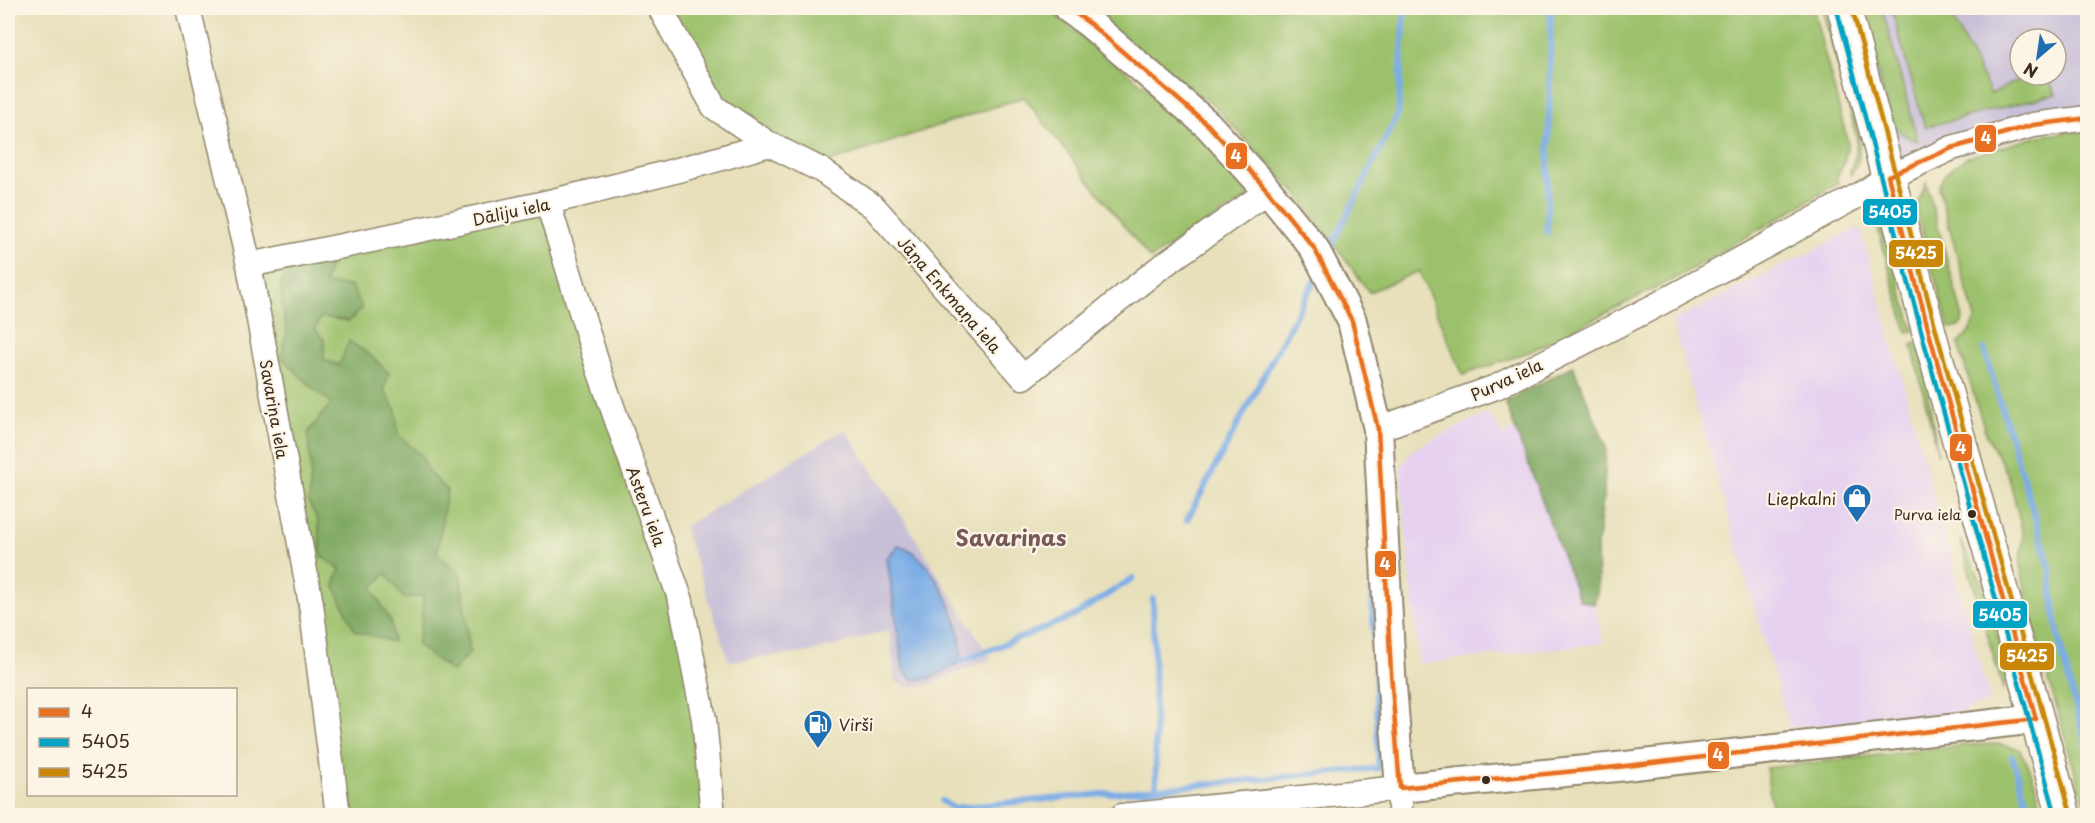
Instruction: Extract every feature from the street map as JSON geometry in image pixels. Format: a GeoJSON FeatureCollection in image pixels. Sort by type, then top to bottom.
{"type":"FeatureCollection","features":[{"type":"Feature","properties":{"kind":"main road"},"geometry":{"type":"LineString","coordinates":[[1844,8],[1934,350],[2064,816]]}},
{"type":"Feature","properties":{"kind":"street","name":"Savariņa iela"},"geometry":{"type":"LineString","coordinates":[[188,8],[249,265],[311,604],[338,816]]}},
{"type":"Feature","properties":{"kind":"street","name":"Jāņa Enkmaņa iela"},"geometry":{"type":"LineString","coordinates":[[660,8],[714,106],[769,144],[821,170],[874,207],[1023,377],[1158,269],[1268,191]]}},
{"type":"Feature","properties":{"kind":"street"},"geometry":{"type":"LineString","coordinates":[[1068,8],[1089,23],[1208,125],[1268,191],[1314,248],[1352,321],[1378,429],[1400,802]]}},
{"type":"Feature","properties":{"kind":"street","name":"Purva iela"},"geometry":{"type":"LineString","coordinates":[[1378,429],[1496,387],[1653,307],[1868,190],[1888,176],[1952,148],[2032,125],[2088,118]]}},
{"type":"Feature","properties":{"kind":"street","name":"Dāliju iela"},"geometry":{"type":"LineString","coordinates":[[249,265],[548,203],[665,174],[769,144]]}},
{"type":"Feature","properties":{"kind":"street","name":"Asteru iela"},"geometry":{"type":"LineString","coordinates":[[548,203],[598,367],[681,601],[705,718],[713,816]]}},
{"type":"Feature","properties":{"kind":"street"},"geometry":{"type":"LineString","coordinates":[[1122,816],[1400,802],[1617,767],[2036,719]]}},
{"type":"Feature","properties":{"kind":"shaded area"},"geometry":{"type":"Polygon","coordinates":[[[1844,8],[2087,8],[2087,118],[1888,176],[1844,8]]]}},
{"type":"Feature","properties":{"kind":"shaded area"},"geometry":{"type":"Polygon","coordinates":[[[1860,227],[1990,701],[1959,713],[1789,728],[1672,321],[1860,227]]]}},
{"type":"Feature","properties":{"kind":"shaded area"},"geometry":{"type":"Polygon","coordinates":[[[1545,393],[1603,643],[1419,664],[1400,469],[1412,450],[1485,414],[1495,420],[1503,436],[1517,428],[1545,393]]]}},
{"type":"Feature","properties":{"kind":"shaded area"},"geometry":{"type":"Polygon","coordinates":[[[845,429],[991,659],[926,686],[906,687],[895,681],[890,630],[812,652],[729,661],[684,527],[845,429]]]}},
{"type":"Feature","properties":{"kind":"green space"},"geometry":{"type":"Polygon","coordinates":[[[667,8],[1046,8],[1201,131],[1258,191],[1150,259],[1024,97],[824,164],[775,134],[722,95],[667,8]]]}},
{"type":"Feature","properties":{"kind":"green space"},"geometry":{"type":"Polygon","coordinates":[[[1083,8],[1813,8],[1848,143],[1844,162],[1836,179],[1839,183],[1681,275],[1529,352],[1463,375],[1419,271],[1369,292],[1299,196],[1213,105],[1083,8]]]}},
{"type":"Feature","properties":{"kind":"green space"},"geometry":{"type":"Polygon","coordinates":[[[1822,8],[1824,8],[1859,133],[1859,160],[1851,175],[1857,138],[1822,8]]]}},
{"type":"Feature","properties":{"kind":"green space"},"geometry":{"type":"Polygon","coordinates":[[[1864,8],[1882,8],[1918,141],[1901,133],[1890,116],[1863,19],[1864,8]]]}},
{"type":"Feature","properties":{"kind":"green space"},"geometry":{"type":"Polygon","coordinates":[[[1891,8],[1947,8],[1991,94],[2008,86],[2052,87],[2056,94],[1925,127],[1891,8]]]}},
{"type":"Feature","properties":{"kind":"green space"},"geometry":{"type":"Polygon","coordinates":[[[2087,130],[2087,815],[2034,627],[2020,565],[2023,534],[2009,477],[1986,434],[1958,344],[1968,334],[1975,319],[1938,187],[1945,174],[1965,158],[2039,136],[2087,130]]]}},
{"type":"Feature","properties":{"kind":"green space"},"geometry":{"type":"Polygon","coordinates":[[[1926,183],[1963,318],[1958,327],[1949,328],[1917,214],[1918,202],[1926,183]]]}},
{"type":"Feature","properties":{"kind":"green space"},"geometry":{"type":"Polygon","coordinates":[[[548,203],[681,601],[713,815],[338,815],[249,265],[548,203]]]}},
{"type":"Feature","properties":{"kind":"green space"},"geometry":{"type":"Polygon","coordinates":[[[1876,222],[1882,228],[1914,331],[1907,332],[1876,222]]]}},
{"type":"Feature","properties":{"kind":"green space"},"geometry":{"type":"Polygon","coordinates":[[[332,260],[324,284],[351,286],[362,308],[349,321],[321,317],[315,329],[324,340],[324,360],[339,365],[349,341],[369,354],[389,373],[384,389],[396,411],[398,435],[421,455],[429,473],[447,490],[437,554],[460,573],[470,653],[452,672],[417,645],[422,619],[423,596],[403,598],[386,573],[372,588],[391,622],[393,642],[355,631],[334,585],[340,569],[321,556],[318,521],[309,503],[311,472],[308,433],[331,403],[281,357],[287,332],[282,306],[281,281],[294,264],[332,260]]]}},
{"type":"Feature","properties":{"kind":"green space"},"geometry":{"type":"Polygon","coordinates":[[[1917,342],[1924,367],[1938,455],[1912,345],[1917,342]]]}},
{"type":"Feature","properties":{"kind":"green space"},"geometry":{"type":"Polygon","coordinates":[[[1573,366],[1606,446],[1604,493],[1597,546],[1598,589],[1594,604],[1579,600],[1505,402],[1573,366]]]}},
{"type":"Feature","properties":{"kind":"green space"},"geometry":{"type":"Polygon","coordinates":[[[1960,539],[1980,578],[2008,670],[2003,689],[1960,539]]]}},
{"type":"Feature","properties":{"kind":"green space"},"geometry":{"type":"Polygon","coordinates":[[[1998,744],[2019,749],[2030,768],[2044,815],[1773,815],[1766,768],[1968,745],[1998,744]]]}},
{"type":"Feature","properties":{"kind":"water"},"geometry":{"type":"Polygon","coordinates":[[[898,545],[918,556],[935,577],[953,613],[958,629],[962,661],[931,678],[912,680],[903,669],[887,558],[898,545]]]}},
{"type":"Feature","properties":{"kind":"waterway"},"geometry":{"type":"LineString","coordinates":[[1332,245],[1398,114],[1405,8]]}},
{"type":"Feature","properties":{"kind":"waterway"},"geometry":{"type":"LineString","coordinates":[[1547,232],[1551,8]]}},
{"type":"Feature","properties":{"kind":"waterway"},"geometry":{"type":"LineString","coordinates":[[1187,520],[1314,281]]}},
{"type":"Feature","properties":{"kind":"waterway"},"geometry":{"type":"LineString","coordinates":[[1984,349],[2051,571],[2059,639],[2088,751]]}},
{"type":"Feature","properties":{"kind":"waterway"},"geometry":{"type":"LineString","coordinates":[[962,661],[1074,616],[1133,578]]}},
{"type":"Feature","properties":{"kind":"waterway"},"geometry":{"type":"LineString","coordinates":[[942,801],[953,808],[1379,768],[1372,583]]}},
{"type":"Feature","properties":{"kind":"waterway"},"geometry":{"type":"LineString","coordinates":[[1153,599],[1156,789]]}},
{"type":"Feature","properties":{"kind":"waterway"},"geometry":{"type":"LineString","coordinates":[[2012,756],[2031,816]]}},
{"type":"Feature","properties":{"kind":"transit line","name":"4"},"geometry":{"type":"LineString","coordinates":[[1068,8],[1089,23],[1208,125],[1268,191],[1314,248],[1352,321],[1378,429],[1391,673],[1400,788]]}},
{"type":"Feature","properties":{"kind":"transit line","name":"5425"},"geometry":{"type":"LineString","coordinates":[[1852,8],[1937,334],[2071,814]]}},
{"type":"Feature","properties":{"kind":"transit line","name":"5405"},"geometry":{"type":"LineString","coordinates":[[1837,10],[1923,338],[2056,816]]}},
{"type":"Feature","properties":{"kind":"transit line","name":"4"},"geometry":{"type":"LineString","coordinates":[[1888,176],[1952,148],[2033,125],[2088,118]]}},
{"type":"Feature","properties":{"kind":"transit line","name":"4"},"geometry":{"type":"LineString","coordinates":[[1888,176],[2036,719]]}},
{"type":"Feature","properties":{"kind":"transit line","name":"4"},"geometry":{"type":"LineString","coordinates":[[1400,788],[1617,767],[2036,719]]}},
{"type":"Feature","properties":{"kind":"place","name":"Purva iela"},"geometry":{"type":"Point","coordinates":[1972,514]}},
{"type":"Feature","properties":{"kind":"place","name":"Liepkalni"},"geometry":{"type":"Point","coordinates":[1857,524]}},
{"type":"Feature","properties":{"kind":"place","name":"Virši"},"geometry":{"type":"Point","coordinates":[818,750]}},
{"type":"Feature","properties":{"kind":"district","name":"Savariņas"},"geometry":{"type":"Point","coordinates":[1011,536]}}]}
